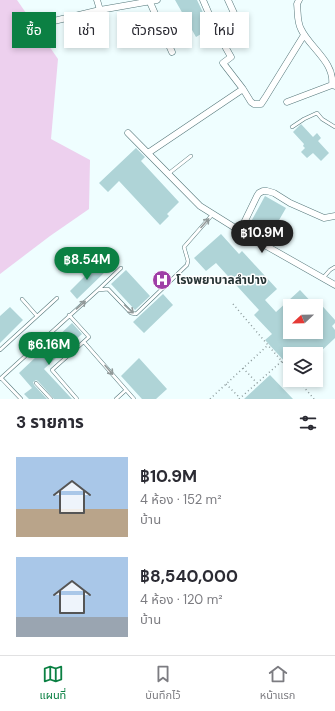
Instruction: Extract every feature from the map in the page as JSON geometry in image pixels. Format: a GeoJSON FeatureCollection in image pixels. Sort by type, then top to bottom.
{"type":"FeatureCollection","features":[{"type":"Feature","properties":{"kind":"street"},"geometry":{"type":"LineString","coordinates":[[97,0],[100,10]]}},
{"type":"Feature","properties":{"kind":"street"},"geometry":{"type":"LineString","coordinates":[[56,20],[100,10],[157,0]]}},
{"type":"Feature","properties":{"kind":"street"},"geometry":{"type":"LineString","coordinates":[[203,0],[208,12]]}},
{"type":"Feature","properties":{"kind":"street"},"geometry":{"type":"LineString","coordinates":[[228,0],[239,24],[218,34],[231,57],[223,63],[254,104],[261,104],[304,35]]}},
{"type":"Feature","properties":{"kind":"street"},"geometry":{"type":"LineString","coordinates":[[287,102],[333,86],[333,77],[326,60],[304,35],[300,28],[297,4],[299,0]]}},
{"type":"Feature","properties":{"kind":"street"},"geometry":{"type":"LineString","coordinates":[[149,1],[172,52]]}},
{"type":"Feature","properties":{"kind":"street"},"geometry":{"type":"LineString","coordinates":[[148,153],[243,89]]}},
{"type":"Feature","properties":{"kind":"street"},"geometry":{"type":"LineString","coordinates":[[128,133],[200,206],[212,215],[335,285]]}},
{"type":"Feature","properties":{"kind":"street"},"geometry":{"type":"LineString","coordinates":[[240,231],[257,196],[263,191],[274,193],[324,218],[335,216]]}},
{"type":"Feature","properties":{"kind":"lane"},"geometry":{"type":"LineString","coordinates":[[292,127],[317,113],[322,119],[335,127]]}},
{"type":"Feature","properties":{"kind":"lane"},"geometry":{"type":"LineString","coordinates":[[168,174],[191,156]]}},
{"type":"Feature","properties":{"kind":"lane"},"geometry":{"type":"LineString","coordinates":[[98,290],[108,289],[131,313],[136,314],[187,265],[188,261],[184,247],[212,215]]}},
{"type":"Feature","properties":{"kind":"lane"},"geometry":{"type":"LineString","coordinates":[[322,278],[335,267]]}},
{"type":"Feature","properties":{"kind":"lane"},"geometry":{"type":"LineString","coordinates":[[21,399],[1,378],[98,290],[120,268]]}},
{"type":"Feature","properties":{"kind":"lane"},"geometry":{"type":"LineString","coordinates":[[0,350],[56,298]]}},
{"type":"Feature","properties":{"kind":"lane"},"geometry":{"type":"LineString","coordinates":[[22,299],[37,316]]}},
{"type":"Feature","properties":{"kind":"lane"},"geometry":{"type":"LineString","coordinates":[[70,315],[89,337],[52,370],[78,399]]}},
{"type":"Feature","properties":{"kind":"lane"},"geometry":{"type":"LineString","coordinates":[[84,342],[134,399]]}},
{"type":"Feature","properties":{"kind":"lane"},"geometry":{"type":"LineString","coordinates":[[36,383],[51,399]]}},
{"type":"Feature","properties":{"kind":"lane"},"geometry":{"type":"LineString","coordinates":[[116,399],[126,390]]}},
{"type":"Feature","properties":{"kind":"path"},"geometry":{"type":"LineString","coordinates":[[226,384],[240,398],[282,361],[234,304]]}},
{"type":"Feature","properties":{"kind":"path"},"geometry":{"type":"LineString","coordinates":[[210,399],[268,346]]}},
{"type":"Feature","properties":{"kind":"path"},"geometry":{"type":"LineString","coordinates":[[243,368],[257,383]]}},
{"type":"Feature","properties":{"kind":"path"},"geometry":{"type":"LineString","coordinates":[[304,387],[314,399]]}},
{"type":"Feature","properties":{"kind":"shaded area"},"geometry":{"type":"Polygon","coordinates":[[[0,0],[17,0],[25,12],[12,12],[12,48],[50,48],[58,59],[51,139],[90,160],[89,209],[0,274],[0,0]]]}},
{"type":"Feature","properties":{"kind":"building"},"geometry":{"type":"Polygon","coordinates":[[[175,0],[197,0],[203,12],[200,12],[200,35],[196,37],[192,30],[192,12],[182,12],[175,0]]]}},
{"type":"Feature","properties":{"kind":"building"},"geometry":{"type":"Polygon","coordinates":[[[301,124],[313,137],[317,133],[321,138],[318,141],[329,153],[321,161],[313,153],[307,158],[301,152],[305,148],[303,146],[304,144],[293,132],[301,124]]]}},
{"type":"Feature","properties":{"kind":"building"},"geometry":{"type":"Polygon","coordinates":[[[136,148],[145,157],[141,161],[179,202],[167,214],[169,216],[160,225],[119,181],[108,192],[99,183],[136,148]]]}},
{"type":"Feature","properties":{"kind":"building"},"geometry":{"type":"Polygon","coordinates":[[[265,196],[286,208],[267,241],[247,229],[265,196]]]}},
{"type":"Feature","properties":{"kind":"building"},"geometry":{"type":"Polygon","coordinates":[[[221,234],[239,254],[242,251],[277,289],[265,300],[276,312],[283,306],[283,339],[323,339],[323,307],[335,320],[335,323],[332,326],[335,330],[335,338],[323,349],[323,347],[283,347],[283,360],[265,340],[272,334],[254,315],[259,310],[216,263],[206,271],[194,258],[221,234]]]}},
{"type":"Feature","properties":{"kind":"building"},"geometry":{"type":"Polygon","coordinates":[[[97,264],[105,272],[77,299],[70,291],[97,264]]]}},
{"type":"Feature","properties":{"kind":"building"},"geometry":{"type":"Polygon","coordinates":[[[126,270],[150,296],[135,310],[111,284],[126,270]]]}},
{"type":"Feature","properties":{"kind":"building"},"geometry":{"type":"Polygon","coordinates":[[[300,290],[308,299],[290,299],[300,290]]]}},
{"type":"Feature","properties":{"kind":"building"},"geometry":{"type":"Polygon","coordinates":[[[163,294],[173,305],[144,333],[133,322],[163,294]]]}},
{"type":"Feature","properties":{"kind":"building"},"geometry":{"type":"Polygon","coordinates":[[[10,307],[23,320],[0,343],[0,316],[10,307]]]}},
{"type":"Feature","properties":{"kind":"building"},"geometry":{"type":"Polygon","coordinates":[[[72,323],[82,334],[44,369],[72,399],[54,399],[36,380],[33,382],[34,385],[47,399],[29,399],[24,394],[32,388],[19,373],[72,323]]]}},
{"type":"Feature","properties":{"kind":"building"},"geometry":{"type":"Polygon","coordinates":[[[139,358],[167,389],[156,399],[142,399],[121,376],[139,358]]]}},
{"type":"Feature","properties":{"kind":"building"},"geometry":{"type":"Polygon","coordinates":[[[270,375],[293,399],[244,399],[270,375]]]}},
{"type":"Feature","properties":{"kind":"place","name":"โรงพยาบาลลำปาง"},"geometry":{"type":"Point","coordinates":[162,280]}}]}
